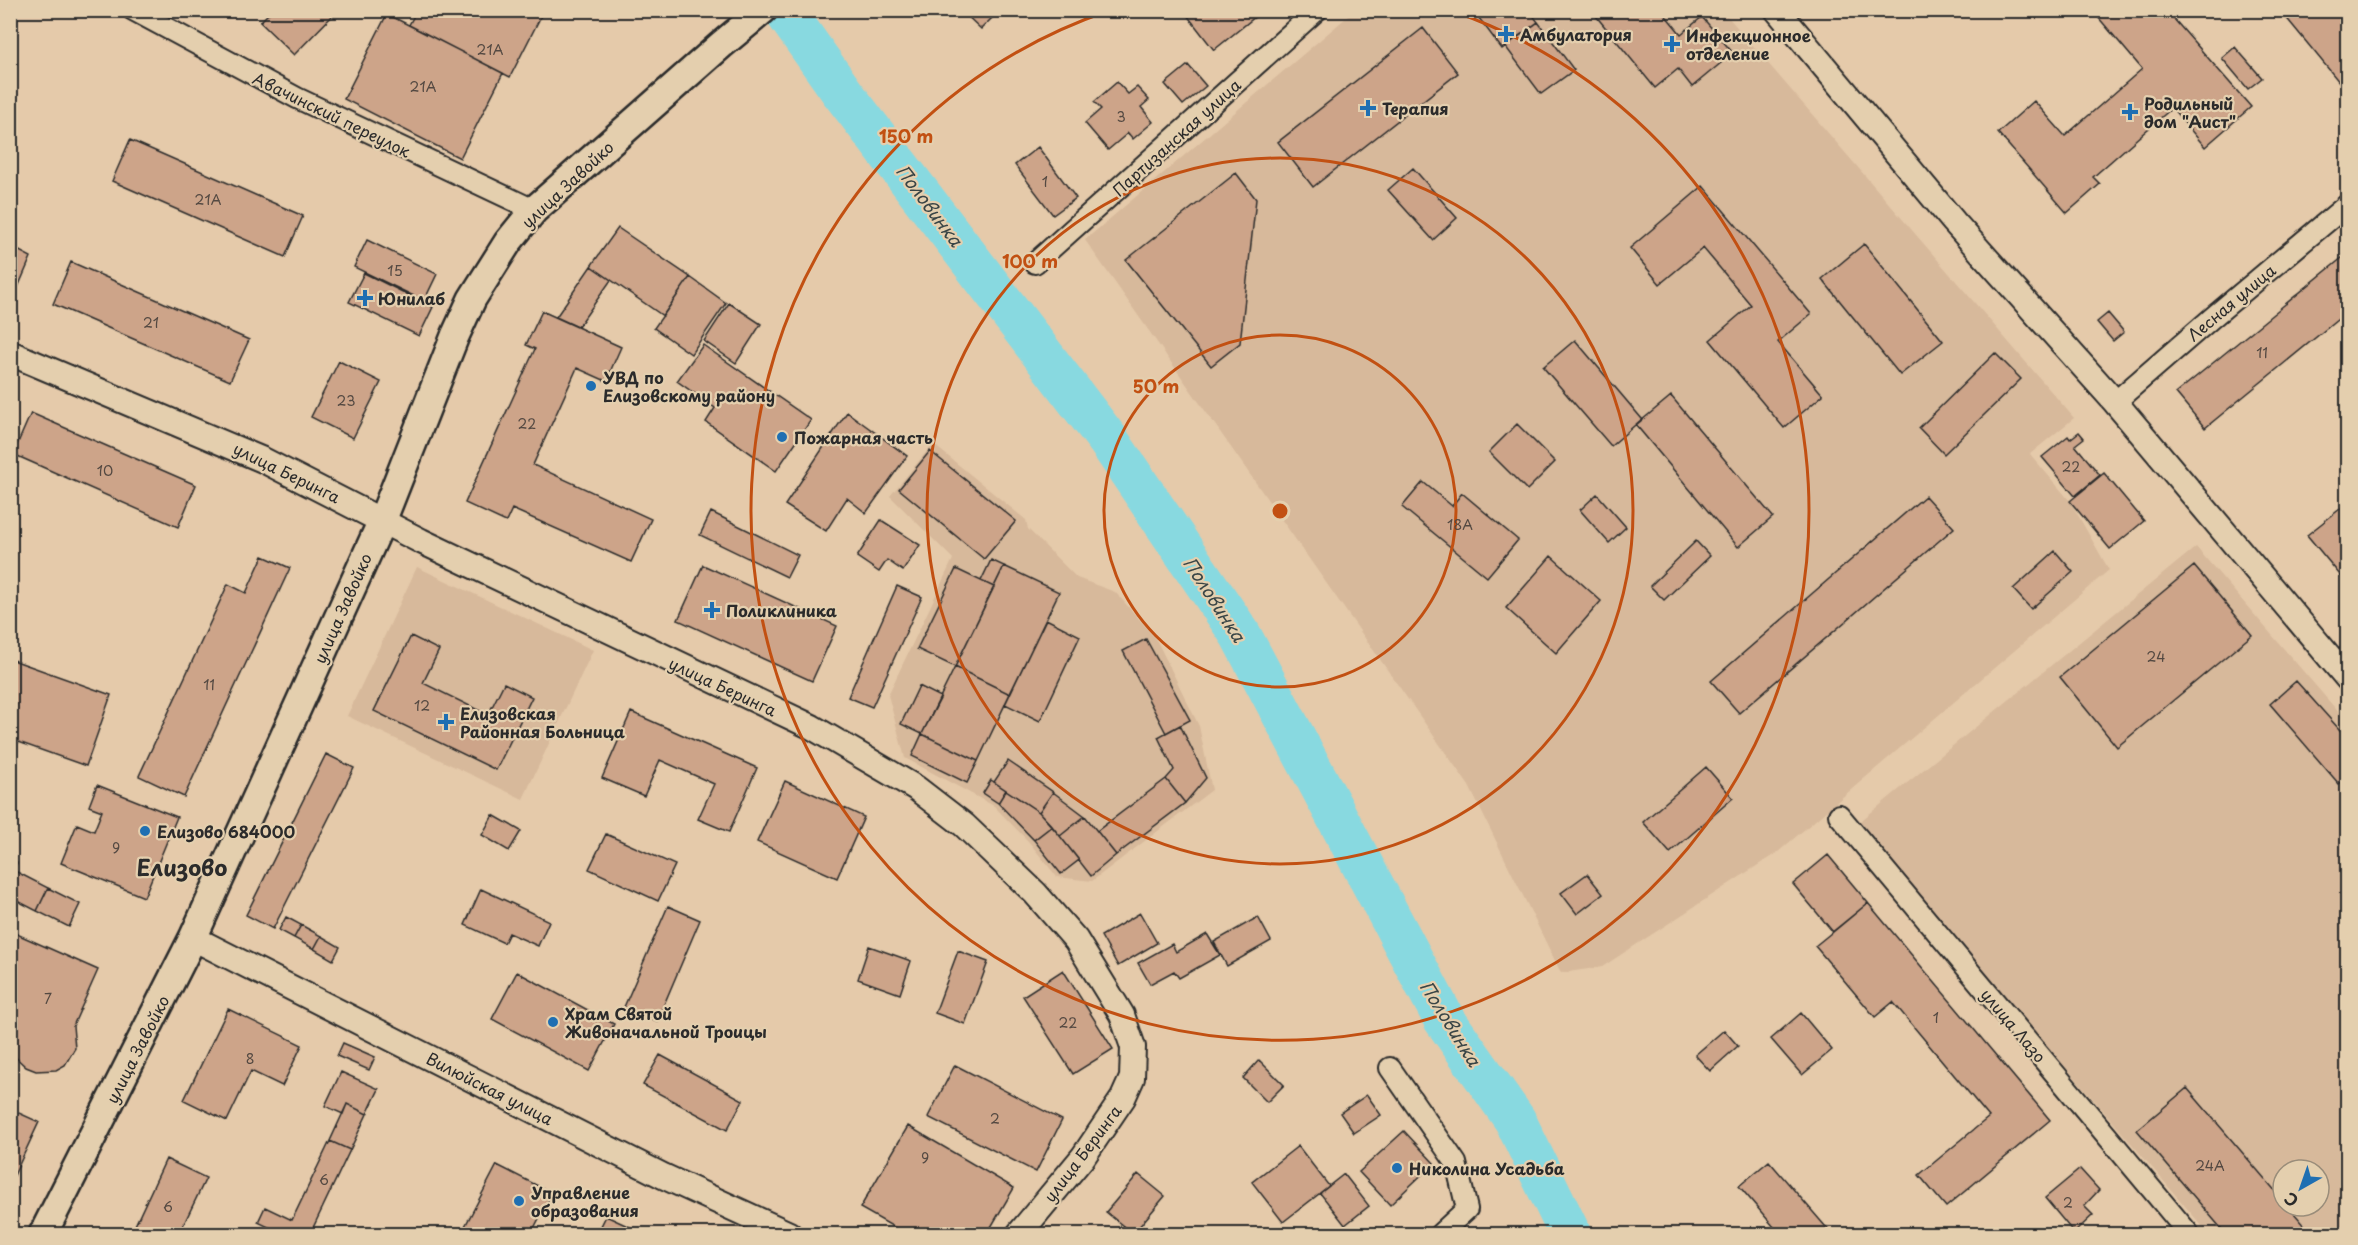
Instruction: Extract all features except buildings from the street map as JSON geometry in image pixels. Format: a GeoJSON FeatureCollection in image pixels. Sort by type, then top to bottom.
{"type":"FeatureCollection","features":[{"type":"Feature","properties":{"kind":"main road","name":"улица Завойко"},"geometry":{"type":"LineString","coordinates":[[43,1234],[193,938],[382,521],[454,336],[472,299],[508,242],[534,210],[763,10]]}},
{"type":"Feature","properties":{"kind":"street","name":"Авачинский переулок"},"geometry":{"type":"LineString","coordinates":[[133,10],[297,98],[534,210]]}},
{"type":"Feature","properties":{"kind":"street","name":"Партизанская улица"},"geometry":{"type":"LineString","coordinates":[[1035,263],[1317,10]]}},
{"type":"Feature","properties":{"kind":"street"},"geometry":{"type":"LineString","coordinates":[[1777,10],[1954,222],[2115,402],[2348,679]]}},
{"type":"Feature","properties":{"kind":"street","name":"Лесная улица"},"geometry":{"type":"LineString","coordinates":[[2115,402],[2348,204]]}},
{"type":"Feature","properties":{"kind":"street","name":"улица Беринга"},"geometry":{"type":"LineString","coordinates":[[10,353],[236,447],[617,636],[812,727],[916,788],[964,825],[1035,893],[1076,940],[1122,1015],[1133,1047],[1132,1077],[1117,1108],[1083,1157],[1019,1234]]}},
{"type":"Feature","properties":{"kind":"street","name":"улица Лазо"},"geometry":{"type":"LineString","coordinates":[[1839,815],[2189,1234]]}},
{"type":"Feature","properties":{"kind":"street","name":"Вилюйская улица"},"geometry":{"type":"LineString","coordinates":[[193,938],[663,1176],[789,1234]]}},
{"type":"Feature","properties":{"kind":"street"},"geometry":{"type":"LineString","coordinates":[[1390,1068],[1456,1163],[1467,1209],[1440,1234]]}},
{"type":"Feature","properties":{"kind":"shaded area"},"geometry":{"type":"Polygon","coordinates":[[[1354,11],[1723,11],[2074,418],[2030,454],[2070,501],[2109,570],[1778,852],[1602,967],[1561,973],[1469,786],[1085,240],[1354,11]]]}},
{"type":"Feature","properties":{"kind":"shaded area"},"geometry":{"type":"Polygon","coordinates":[[[933,444],[1026,520],[1028,529],[1077,578],[1115,592],[1154,635],[1199,726],[1212,790],[1092,881],[1057,877],[1029,842],[994,806],[905,758],[888,695],[953,559],[890,496],[933,444]]]}},
{"type":"Feature","properties":{"kind":"shaded area"},"geometry":{"type":"Polygon","coordinates":[[[2196,547],[2347,722],[2347,1234],[2209,1234],[1857,824],[2196,547]]]}},
{"type":"Feature","properties":{"kind":"shaded area"},"geometry":{"type":"Polygon","coordinates":[[[417,567],[593,650],[523,799],[347,716],[417,567]]]}},
{"type":"Feature","properties":{"kind":"waterway","name":"Половинка"},"geometry":{"type":"LineString","coordinates":[[784,10],[842,92],[1108,440],[1240,634],[1444,1019],[1515,1120],[1570,1234]]}},
{"type":"Feature","properties":{"kind":"place","name":"Амбулатория"},"geometry":{"type":"Point","coordinates":[1506,34]}},
{"type":"Feature","properties":{"kind":"place","name":"Инфекционное отделение"},"geometry":{"type":"Point","coordinates":[1672,44]}},
{"type":"Feature","properties":{"kind":"place","name":"Терапия"},"geometry":{"type":"Point","coordinates":[1368,108]}},
{"type":"Feature","properties":{"kind":"place","name":"Родильный дом \"Аист\""},"geometry":{"type":"Point","coordinates":[2130,112]}},
{"type":"Feature","properties":{"kind":"place","name":"Юнилаб"},"geometry":{"type":"Point","coordinates":[365,298]}},
{"type":"Feature","properties":{"kind":"place","name":"УВД по Елизовскому району"},"geometry":{"type":"Point","coordinates":[591,386]}},
{"type":"Feature","properties":{"kind":"place","name":"Пожарная часть"},"geometry":{"type":"Point","coordinates":[782,437]}},
{"type":"Feature","properties":{"kind":"place","name":"Поликлиника"},"geometry":{"type":"Point","coordinates":[712,610]}},
{"type":"Feature","properties":{"kind":"place","name":"Елизовская Районная Больница"},"geometry":{"type":"Point","coordinates":[446,722]}},
{"type":"Feature","properties":{"kind":"place","name":"Елизово 684000"},"geometry":{"type":"Point","coordinates":[145,831]}},
{"type":"Feature","properties":{"kind":"place","name":"Храм Святой Живоначальной Троицы"},"geometry":{"type":"Point","coordinates":[553,1022]}},
{"type":"Feature","properties":{"kind":"place","name":"Николина Усадьба"},"geometry":{"type":"Point","coordinates":[1397,1168]}},
{"type":"Feature","properties":{"kind":"place","name":"Управление образования"},"geometry":{"type":"Point","coordinates":[519,1201]}},
{"type":"Feature","properties":{"kind":"district","name":"Елизово"},"geometry":{"type":"Point","coordinates":[182,866]}}]}
